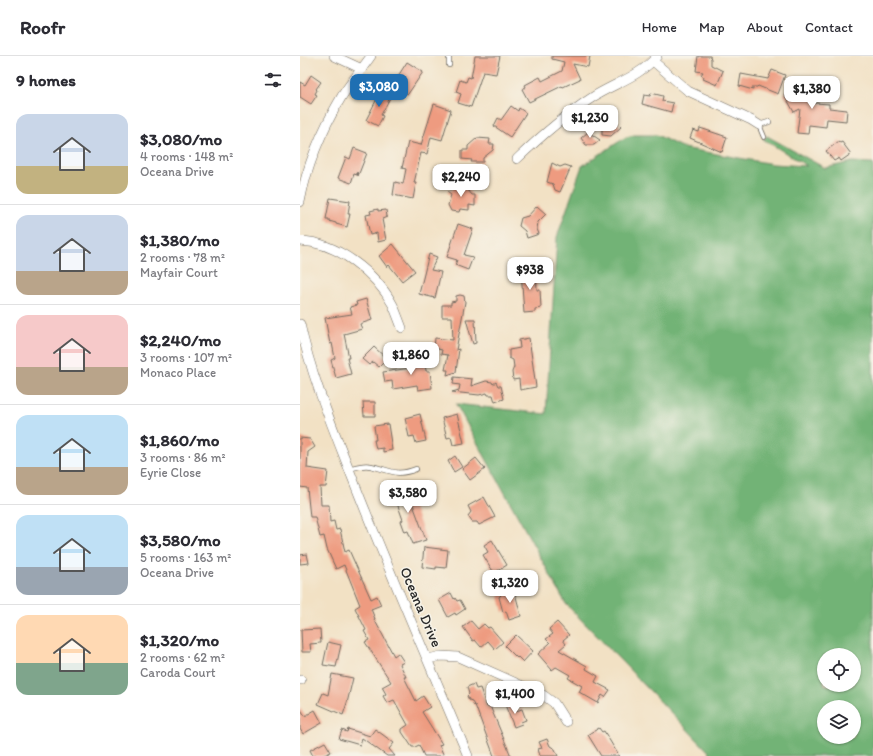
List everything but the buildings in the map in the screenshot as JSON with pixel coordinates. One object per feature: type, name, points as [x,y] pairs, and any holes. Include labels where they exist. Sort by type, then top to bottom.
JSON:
[{"type":"street","points":[[334,56],[362,69]]},
{"type":"street","points":[[300,202],[305,181],[318,144],[342,96],[371,56]]},
{"type":"street","points":[[517,159],[559,120],[570,112],[594,96],[637,72],[655,59],[688,91],[759,125]]},
{"type":"street","points":[[300,241],[311,241],[323,244],[348,257],[359,265],[381,287],[392,304],[402,328]]},
{"type":"street","name":"Oceana Drive","points":[[300,324],[312,372],[349,469],[468,756]]},
{"type":"street","points":[[428,659],[441,656],[458,657],[529,688],[554,703],[566,722]]},
{"type":"lane","points":[[449,56],[449,65]]},
{"type":"lane","points":[[764,138],[759,125],[768,122]]},
{"type":"lane","points":[[349,469],[360,466],[370,466],[381,470],[401,473],[416,469]]},
{"type":"green space","points":[[634,135],[657,135],[683,148],[773,164],[807,166],[763,139],[767,136],[825,168],[852,162],[873,163],[873,756],[713,756],[566,604],[456,404],[546,414],[557,237],[582,166],[626,137]]}]
